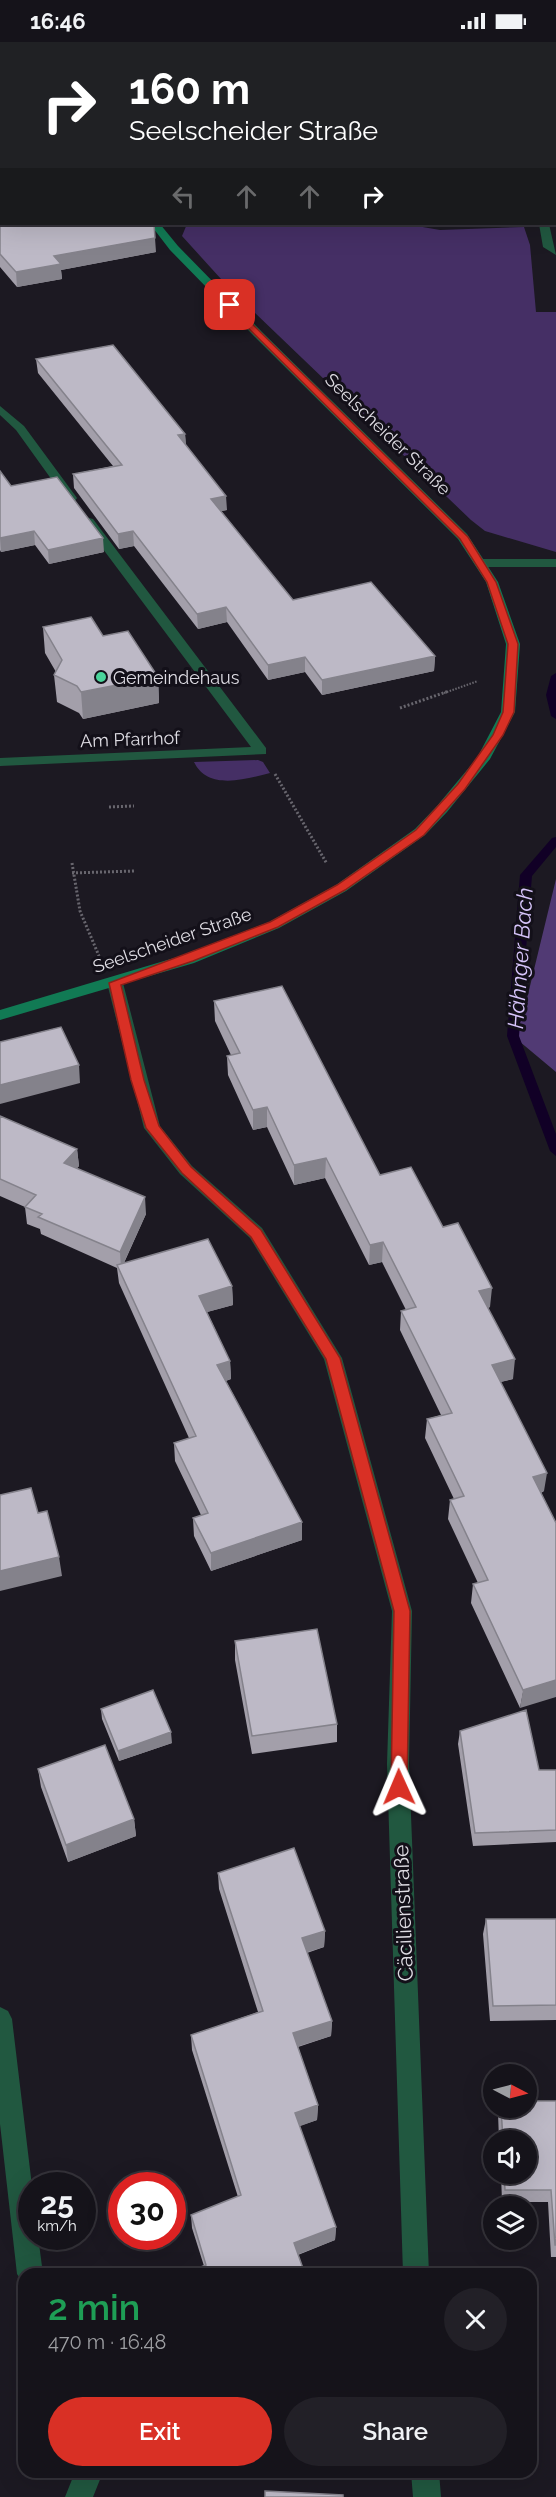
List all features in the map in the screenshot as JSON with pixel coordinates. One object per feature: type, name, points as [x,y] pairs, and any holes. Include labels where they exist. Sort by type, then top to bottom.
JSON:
[{"type":"street","name":"Seelscheider Straße","points":[[0,1015],[115,983],[189,959],[274,925],[341,888],[420,832],[461,786],[498,735],[508,712],[513,644],[500,600],[481,563],[463,537],[441,512],[258,334],[174,248],[156,225]]},
{"type":"street","points":[[544,225],[553,249]]},
{"type":"street","points":[[0,409],[20,428],[261,752]]},
{"type":"street","points":[[481,563],[556,563]]},
{"type":"street","name":"Am Pfarrhof","points":[[0,762],[261,752]]},
{"type":"street","name":"Cäcilienstraße","points":[[115,983],[138,1080],[153,1128],[186,1170],[256,1233],[333,1358],[402,1611],[398,1764],[416,2268]]},
{"type":"street","points":[[0,2019],[29,2268]]},
{"type":"street","points":[[79,2497],[87,2478]]},
{"type":"street","points":[[425,2478],[427,2497]]},
{"type":"path","points":[[400,708],[513,668]]},
{"type":"path","points":[[261,752],[298,810],[341,888]]},
{"type":"path","points":[[109,807],[135,806]]},
{"type":"path","points":[[72,863],[72,873],[92,945],[115,983]]},
{"type":"path","points":[[72,873],[134,871]]},
{"type":"shaded area","points":[[187,225],[411,225],[440,230],[524,227],[530,245],[536,312],[556,312],[556,552],[485,531],[471,520],[231,290],[182,236]]},
{"type":"shaded area","points":[[258,760],[263,762],[270,773],[228,781],[208,777],[194,762]]},
{"type":"shaded area","points":[[556,879],[556,1072],[513,1036],[522,1019]]},
{"type":"building","points":[[0,225],[154,225],[155,238],[54,256],[61,264],[16,272],[0,254]]},
{"type":"building","points":[[113,345],[185,434],[178,435],[226,496],[211,499],[293,600],[371,582],[435,656],[322,680],[305,657],[268,665],[226,607],[197,614],[133,531],[118,534],[73,474],[122,465],[36,359]]},
{"type":"building","points":[[0,471],[11,486],[57,477],[103,538],[48,550],[34,531],[0,538]]},
{"type":"building","points":[[91,617],[103,636],[128,631],[158,677],[81,692],[77,686],[54,675],[62,660],[43,627]]},
{"type":"building","points":[[282,986],[380,1175],[411,1167],[443,1227],[458,1223],[492,1288],[479,1291],[515,1359],[492,1365],[547,1473],[533,1477],[556,1523],[556,1680],[523,1690],[473,1584],[488,1580],[450,1500],[464,1496],[427,1419],[452,1413],[401,1311],[416,1307],[383,1242],[370,1245],[326,1158],[294,1165],[267,1107],[253,1110],[227,1056],[240,1053],[214,1001]]},
{"type":"building","points":[[61,1027],[79,1065],[0,1085],[0,1042]]},
{"type":"building","points":[[0,1116],[77,1149],[64,1163],[145,1197],[120,1252],[38,1217],[42,1214],[25,1207],[36,1195],[0,1179]]},
{"type":"building","points":[[208,1239],[232,1286],[199,1296],[230,1361],[217,1365],[302,1522],[211,1553],[193,1518],[208,1513],[174,1443],[196,1436],[117,1265]]},
{"type":"building","points":[[31,1488],[38,1513],[47,1511],[59,1557],[0,1571],[0,1495]]},
{"type":"building","points":[[317,1629],[337,1724],[252,1736],[235,1641]]},
{"type":"building","points":[[153,1690],[171,1732],[118,1751],[101,1709]]},
{"type":"building","points":[[526,1710],[539,1770],[556,1770],[556,1830],[475,1833],[460,1731]]},
{"type":"building","points":[[105,1745],[134,1819],[66,1845],[38,1769]]},
{"type":"building","points":[[294,1848],[325,1931],[302,1938],[332,2021],[293,2033],[318,2105],[295,2113],[336,2227],[294,2243],[303,2268],[198,2268],[206,2265],[191,2215],[241,2195],[191,2035],[263,2011],[218,1873]]},
{"type":"building","points":[[486,1919],[556,1919],[556,2005],[493,2006]]},
{"type":"building","points":[[537,2101],[556,2101],[556,2245],[551,2190],[505,2190],[505,2184],[537,2184],[537,2130],[502,2130],[502,2118],[537,2118]]},
{"type":"building","points":[[265,2491],[343,2495],[343,2497],[265,2497]]},
{"type":"waterway","name":"Hähnger Bach","points":[[556,676],[551,695],[556,716]]},
{"type":"waterway","name":"Hähnger Bach","points":[[556,840],[526,875],[513,1036],[556,1151]]},
{"type":"place","name":"Gemeindehaus","points":[[101,677]]},
{"type":"route","points":[[230,305],[335,411],[441,512],[463,537],[492,582],[500,600],[513,644],[512,691],[508,712],[498,735],[483,759],[420,832],[341,888],[274,925],[189,959],[115,983],[138,1080],[153,1128],[186,1170],[256,1233],[333,1358],[402,1611],[399,1787]]}]
